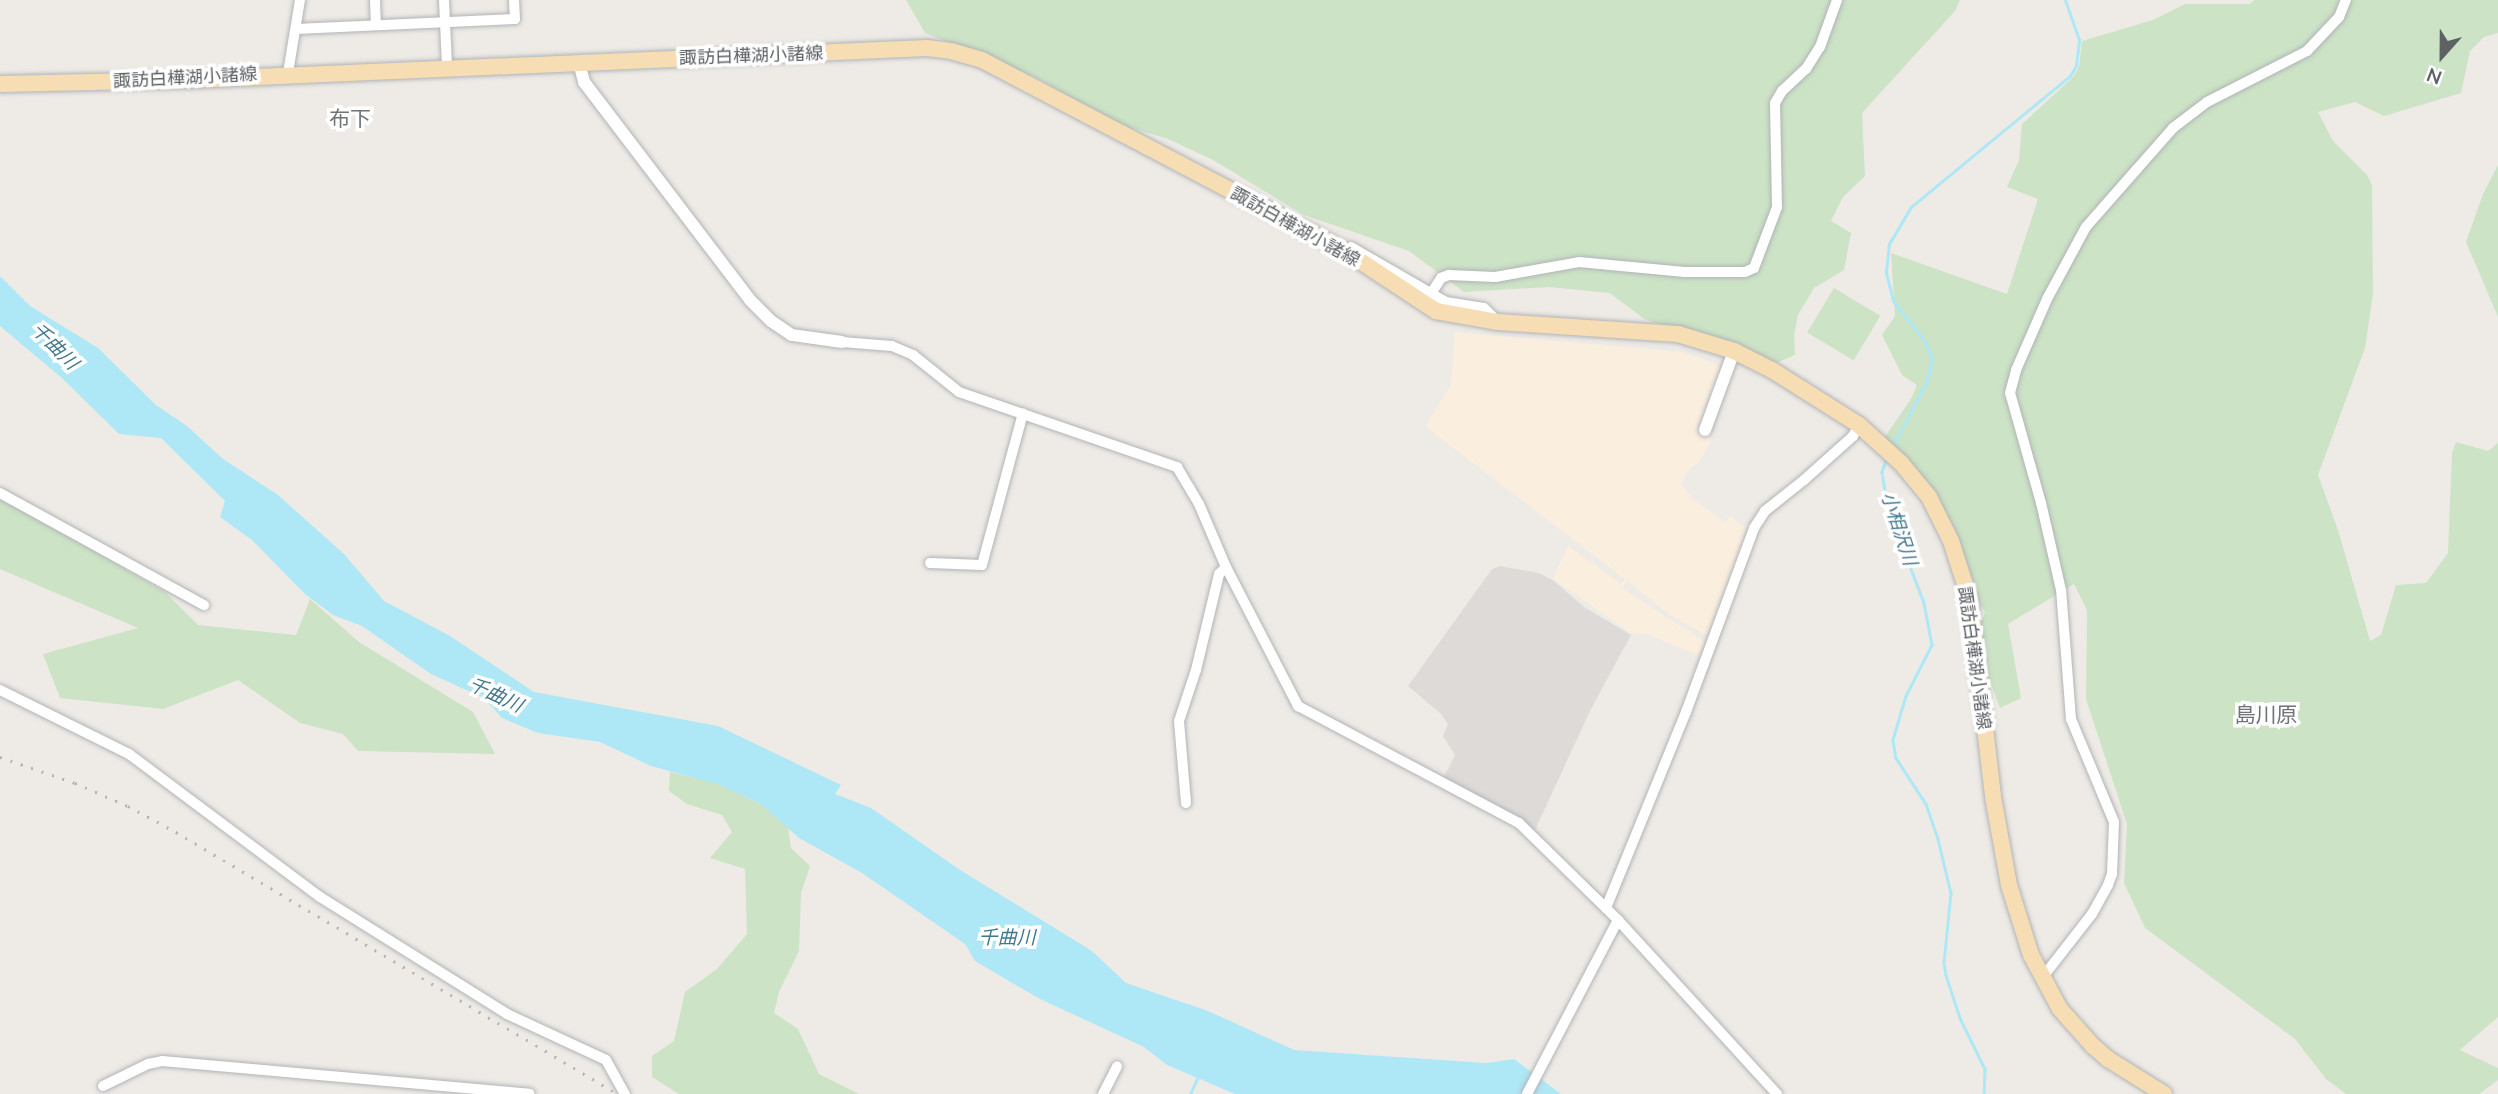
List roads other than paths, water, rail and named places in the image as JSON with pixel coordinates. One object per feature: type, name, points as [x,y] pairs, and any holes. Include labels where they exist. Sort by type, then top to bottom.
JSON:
[{"type":"main road","name":"諏訪白樺湖小諸線","points":[[0,84],[188,80],[288,73],[927,47],[982,60],[1342,249],[1436,311],[1497,322],[1678,334],[1734,351],[1773,370],[1859,425],[1901,463],[1930,497],[1940,516],[1970,600],[1988,764],[2009,885],[2019,922],[2042,978],[2060,1009],[2093,1046],[2115,1064],[2164,1094]]},
{"type":"street","points":[[288,73],[300,0]]},
{"type":"street","points":[[375,0],[376,25]]},
{"type":"street","points":[[444,0],[447,67]]},
{"type":"street","points":[[296,29],[514,19],[514,0]]},
{"type":"street","points":[[1432,292],[1441,278],[1449,275],[1495,277],[1579,262],[1685,272],[1745,272],[1754,268],[1777,207],[1775,103],[1782,91],[1806,69],[1820,47],[1837,0]]},
{"type":"street","points":[[2042,978],[2092,914],[2108,886],[2112,874],[2114,822],[2071,719],[2067,697],[2061,590],[2041,503],[2010,393],[2016,370],[2047,299],[2086,228],[2173,128],[2207,102],[2307,51],[2339,17],[2346,0]]},
{"type":"street","points":[[579,63],[584,82],[750,300],[771,321],[792,335],[892,346],[913,355],[959,392],[1177,467],[1199,504],[1226,567],[1297,706],[1508,815],[1618,920],[1777,1094]]},
{"type":"street","points":[[1342,249],[1352,247],[1446,302],[1484,308],[1497,322]]},
{"type":"street","points":[[1705,430],[1734,351]]},
{"type":"street","points":[[930,563],[982,565],[1023,413]]},
{"type":"street","points":[[1606,908],[1686,712],[1754,528],[1765,511],[1853,436],[1859,425]]},
{"type":"street","points":[[0,493],[204,605]]},
{"type":"street","points":[[1186,803],[1179,721],[1196,670],[1219,574],[1226,567]]},
{"type":"street","points":[[0,690],[129,754],[320,897],[507,1014],[606,1060],[625,1094]]},
{"type":"street","points":[[1527,1094],[1618,920]]},
{"type":"street","points":[[103,1086],[148,1064],[162,1061],[530,1094]]},
{"type":"street","points":[[1103,1094],[1117,1066]]},
{"type":"water","name":"千曲川","points":[[0,276],[30,306],[98,348],[156,405],[187,426],[223,459],[278,495],[344,554],[384,601],[450,636],[534,692],[718,726],[841,785],[835,794],[871,808],[960,870],[1092,951],[1126,983],[1208,1011],[1294,1050],[1486,1063],[1514,1059],[1561,1094],[1235,1094],[1167,1065],[1144,1047],[1040,999],[975,961],[965,944],[862,873],[799,838],[761,804],[720,785],[651,766],[600,742],[538,733],[502,718],[484,698],[431,674],[362,626],[333,615],[305,594],[252,540],[220,517],[225,501],[161,438],[119,434],[63,379],[0,326]]},
{"type":"waterway","name":"小相沢川","points":[[1892,448],[1927,381],[1932,360],[1925,342],[1893,301],[1886,272],[1889,244],[1911,207],[2070,76],[2076,66],[2079,40],[2065,0]]},
{"type":"waterway","name":"小相沢川","points":[[1887,458],[1882,472],[1888,509],[1924,603],[1932,645],[1906,696],[1893,740],[1896,758],[1926,804],[1938,839],[1951,893],[1944,963],[1946,975],[1960,1018],[1985,1069],[1984,1094]]},
{"type":"waterway","points":[[1190,1094],[1199,1075]]},
{"type":"railway","points":[[0,757],[75,783],[128,806],[176,832],[618,1094]]},
{"type":"district","name":"布下","points":[[350,119]]},
{"type":"district","name":"島川原","points":[[2266,715]]}]
